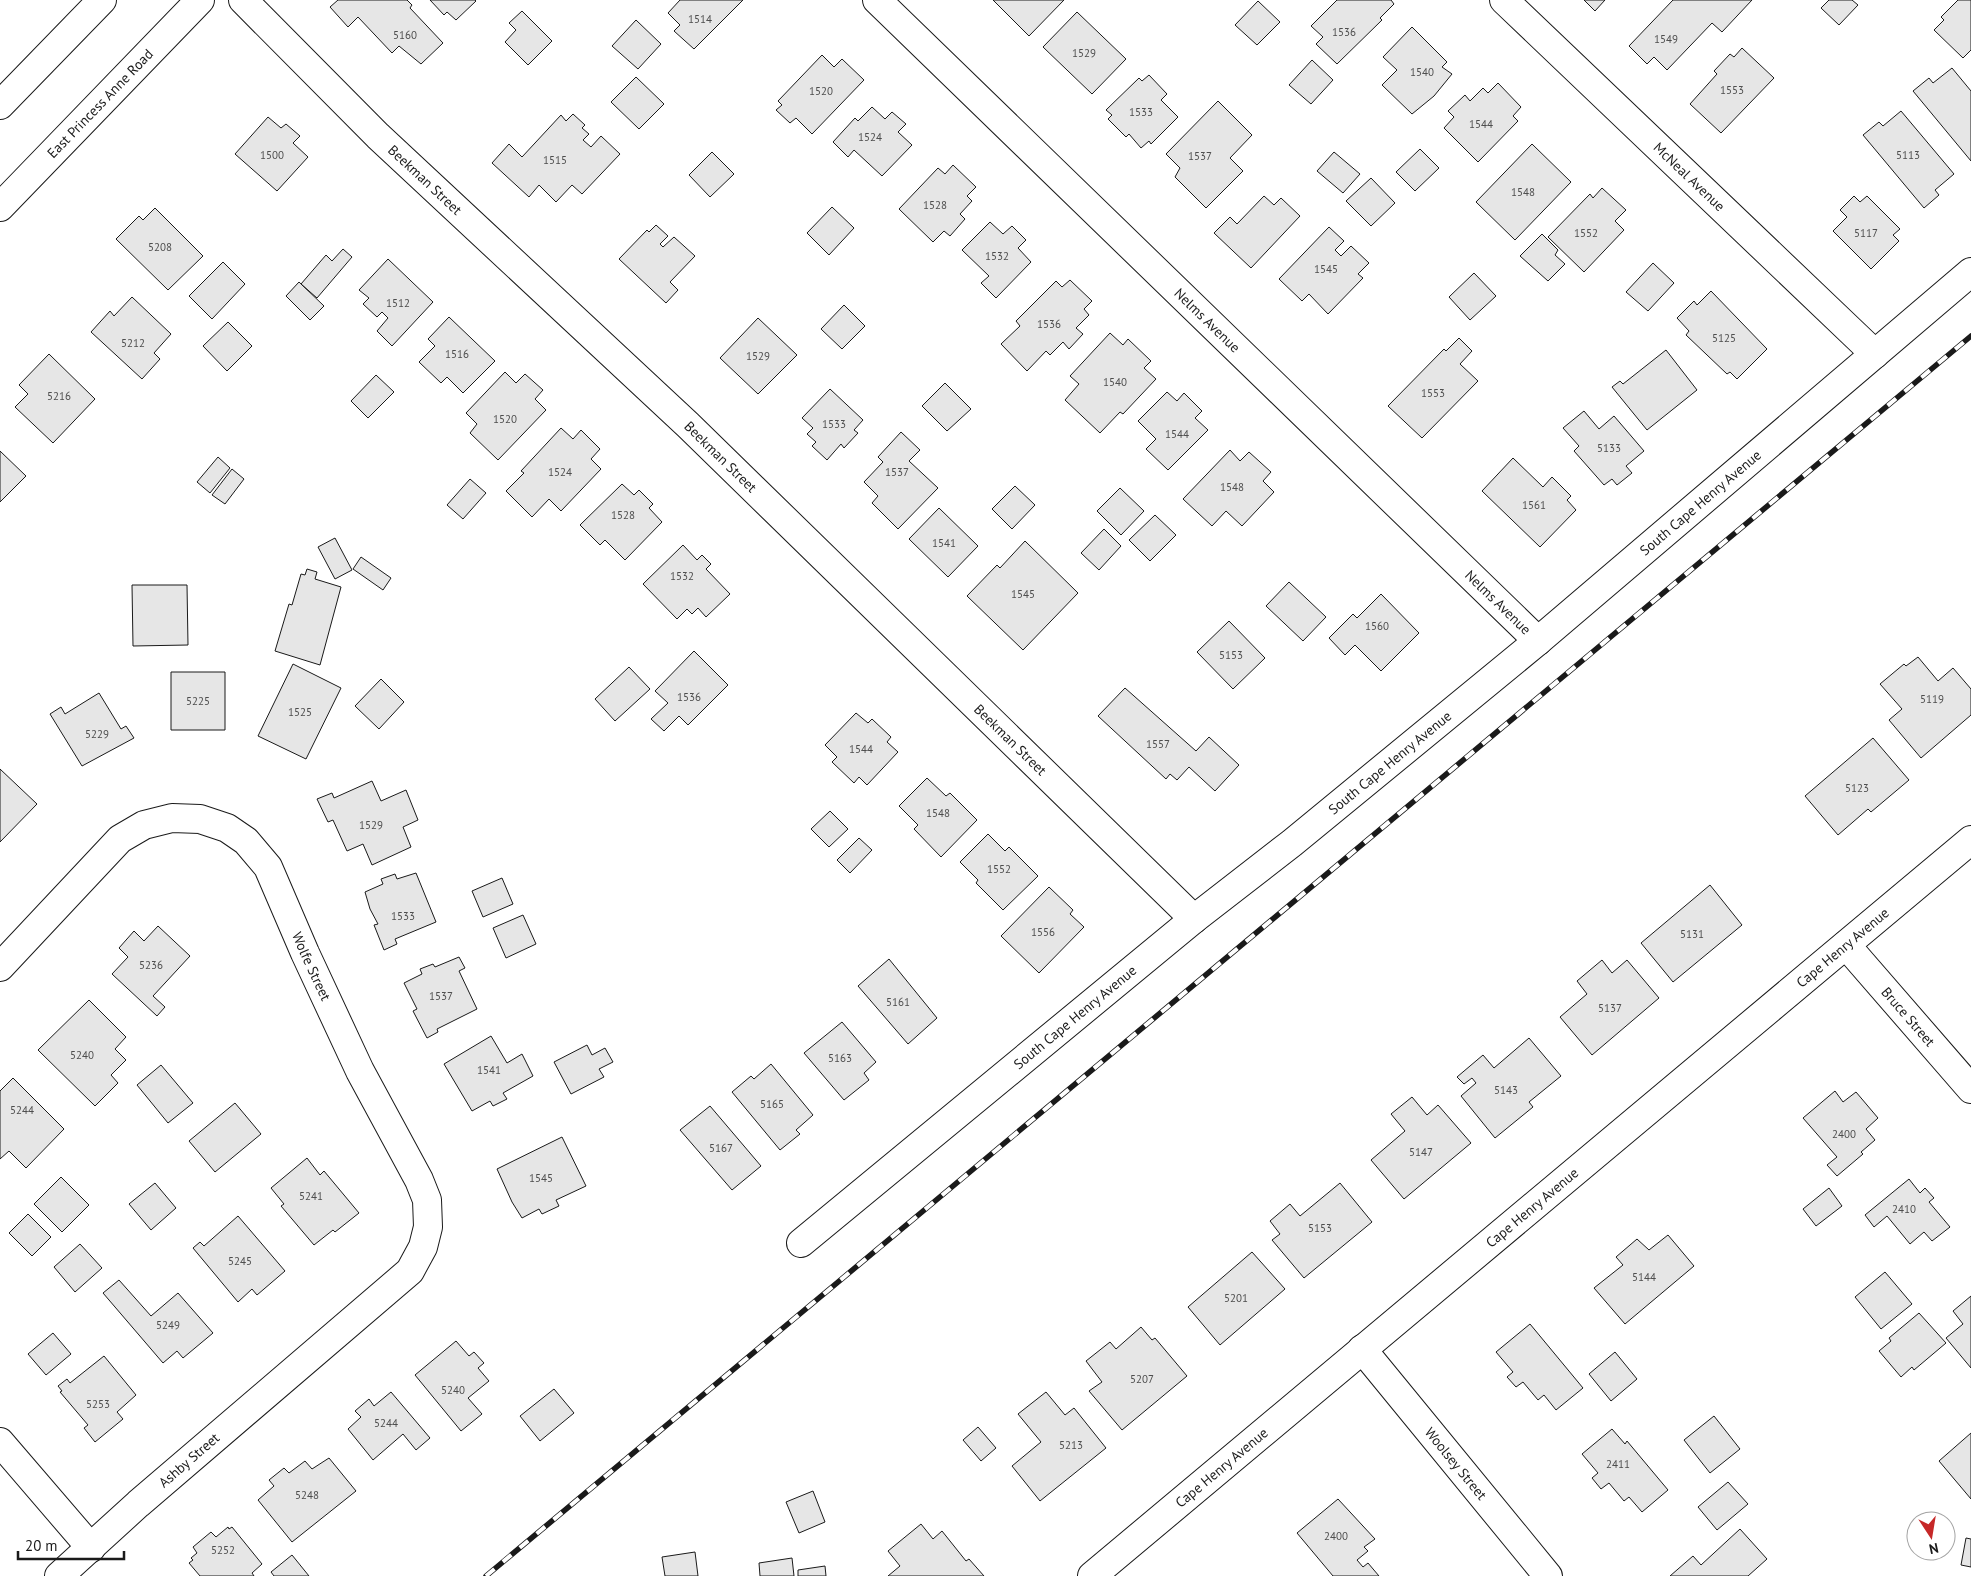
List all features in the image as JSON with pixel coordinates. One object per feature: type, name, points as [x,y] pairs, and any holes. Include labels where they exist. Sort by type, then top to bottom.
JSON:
[{"type":"street","points":[[0,105],[102,0]]},
{"type":"street","name":"East Princess Anne Road","points":[[0,207],[200,0]]},
{"type":"street","name":"Beekman Street","points":[[243,0],[378,136],[688,425],[1194,919]]},
{"type":"street","name":"Nelms Avenue","points":[[877,0],[1538,641]]},
{"type":"street","name":"McNeal Avenue","points":[[1504,0],[1874,354]]},
{"type":"street","name":"South Cape Henry Avenue","points":[[801,1243],[1194,919],[1292,843],[1538,641],[1971,272]]},
{"type":"street","name":"Wolfe Street","points":[[0,968],[120,840],[144,825],[172,818],[200,819],[227,828],[246,841],[268,867],[305,953],[360,1071],[419,1180],[426,1200],[428,1227],[423,1247],[410,1271],[321,1347]]},
{"type":"street","name":"Cape Henry Avenue","points":[[1092,1576],[1971,840]]},
{"type":"street","name":"Bruce Street","points":[[1846,945],[1971,1089]]},
{"type":"street","name":"Ashby Street","points":[[59,1576],[138,1504],[321,1347]]},
{"type":"street","name":"Woolsey Street","points":[[1362,1349],[1548,1576]]},
{"type":"street","points":[[0,1442],[91,1548]]},
{"type":"building","points":[[338,0],[407,0],[412,5],[410,8],[443,43],[421,64],[399,46],[392,53],[358,17],[348,27],[330,7]]},
{"type":"building","points":[[430,0],[476,1],[456,20],[447,12],[444,15]]},
{"type":"building","points":[[680,0],[743,0],[694,49],[674,31],[680,25],[668,13]]},
{"type":"building","points":[[993,0],[1064,0],[1029,36]]},
{"type":"building","points":[[1337,0],[1391,0],[1394,4],[1380,18],[1382,20],[1337,64],[1316,44],[1323,37],[1311,26]]},
{"type":"building","points":[[1584,0],[1605,0],[1595,11]]},
{"type":"building","points":[[1673,0],[1752,0],[1722,32],[1712,23],[1667,70],[1654,57],[1647,64],[1629,46]]},
{"type":"building","points":[[1829,0],[1852,0],[1858,5],[1839,25],[1821,8]]},
{"type":"building","points":[[1958,0],[1971,0],[1971,50],[1963,58],[1934,30],[1944,20],[1941,17]]},
{"type":"building","points":[[1258,1],[1280,22],[1257,45],[1235,25]]},
{"type":"building","points":[[522,11],[552,41],[528,65],[505,42],[516,30],[509,23]]},
{"type":"building","points":[[1077,12],[1126,59],[1092,94],[1043,47]]},
{"type":"building","points":[[636,20],[661,44],[638,69],[612,46]]},
{"type":"building","points":[[1412,27],[1447,62],[1442,67],[1452,74],[1434,96],[1412,114],[1382,85],[1397,70],[1383,57]]},
{"type":"building","points":[[1742,48],[1774,78],[1721,133],[1690,104],[1717,74],[1714,71],[1730,54],[1734,57]]},
{"type":"building","points":[[822,55],[834,67],[842,59],[864,80],[812,134],[796,118],[790,123],[776,110],[782,105],[778,101]]},
{"type":"building","points":[[1312,60],[1333,80],[1311,104],[1289,85]]},
{"type":"building","points":[[1952,68],[1971,91],[1971,161],[1913,91],[1929,78],[1933,83]]},
{"type":"building","points":[[1149,75],[1167,94],[1161,100],[1178,117],[1151,144],[1149,141],[1141,148],[1129,134],[1126,137],[1108,119],[1112,115],[1106,110],[1139,78],[1142,81]]},
{"type":"building","points":[[636,77],[664,104],[639,129],[611,102]]},
{"type":"building","points":[[1498,83],[1521,107],[1513,116],[1518,121],[1478,162],[1444,128],[1454,117],[1448,111],[1465,95],[1470,101],[1483,88],[1488,93]]},
{"type":"building","points":[[1218,101],[1252,135],[1230,158],[1243,171],[1206,208],[1175,177],[1180,168],[1166,154]]},
{"type":"building","points":[[872,107],[885,119],[892,112],[906,124],[898,132],[912,145],[882,176],[854,150],[848,157],[833,142],[855,118],[858,121]]},
{"type":"building","points":[[1901,111],[1954,174],[1935,190],[1939,195],[1924,208],[1863,135],[1879,122],[1883,126]]},
{"type":"building","points":[[573,114],[585,125],[582,128],[589,134],[583,140],[591,147],[601,136],[620,154],[582,194],[572,185],[556,202],[539,185],[529,197],[492,163],[509,144],[522,157],[561,115],[566,121]]},
{"type":"building","points":[[268,117],[281,128],[286,124],[300,136],[293,143],[308,157],[277,191],[235,154]]},
{"type":"building","points":[[1532,144],[1571,182],[1515,240],[1476,202]]},
{"type":"building","points":[[1420,149],[1439,168],[1415,191],[1396,172]]},
{"type":"building","points":[[712,152],[734,174],[710,197],[689,175]]},
{"type":"building","points":[[1334,152],[1360,174],[1343,193],[1317,171]]},
{"type":"building","points":[[953,165],[976,187],[967,196],[972,201],[960,214],[965,219],[950,236],[944,231],[933,242],[899,209],[938,168],[945,174]]},
{"type":"building","points":[[1371,178],[1395,203],[1371,226],[1346,201]]},
{"type":"building","points":[[1602,188],[1626,210],[1615,221],[1624,230],[1584,272],[1548,237],[1590,194],[1593,198]]},
{"type":"building","points":[[1264,196],[1274,205],[1281,198],[1300,216],[1251,268],[1214,233],[1230,217],[1237,224]]},
{"type":"building","points":[[1854,196],[1860,202],[1867,196],[1900,229],[1893,235],[1899,241],[1871,269],[1833,231],[1847,217],[1840,210]]},
{"type":"building","points":[[832,207],[854,228],[829,255],[807,233]]},
{"type":"building","points":[[155,208],[203,256],[168,290],[116,239],[139,216],[143,220]]},
{"type":"building","points":[[990,222],[1003,234],[1012,226],[1026,240],[1018,248],[1031,262],[996,298],[981,283],[989,276],[962,250]]},
{"type":"building","points":[[656,225],[668,236],[660,244],[663,247],[674,237],[695,256],[670,282],[678,290],[666,303],[619,259],[647,230],[649,232]]},
{"type":"building","points":[[1329,227],[1344,241],[1335,250],[1341,256],[1351,246],[1369,263],[1358,274],[1363,278],[1328,314],[1309,294],[1302,301],[1279,279]]},
{"type":"building","points":[[1542,234],[1558,250],[1555,255],[1565,264],[1548,281],[1520,256]]},
{"type":"building","points":[[343,249],[352,257],[317,298],[301,284],[326,255],[332,261]]},
{"type":"building","points":[[388,259],[433,302],[392,346],[377,331],[388,318],[382,312],[377,317],[363,304],[369,298],[359,290]]},
{"type":"building","points":[[223,262],[245,284],[212,319],[189,296]]},
{"type":"building","points":[[1653,263],[1674,283],[1648,311],[1626,292]]},
{"type":"building","points":[[1474,273],[1496,296],[1470,320],[1449,297]]},
{"type":"building","points":[[1070,280],[1092,301],[1084,309],[1089,315],[1076,328],[1083,334],[1069,349],[1063,342],[1050,355],[1046,351],[1027,371],[1001,344],[1020,326],[1016,321],[1056,281],[1062,287]]},
{"type":"building","points":[[299,282],[324,306],[310,320],[286,296]]},
{"type":"building","points":[[1711,291],[1767,349],[1737,379],[1730,372],[1727,374],[1686,335],[1689,331],[1677,318],[1694,301],[1697,305]]},
{"type":"building","points":[[132,297],[171,334],[154,353],[160,359],[142,379],[91,332],[110,311],[114,316]]},
{"type":"building","points":[[844,305],[865,326],[842,349],[821,329]]},
{"type":"building","points":[[449,317],[495,361],[463,393],[447,377],[441,383],[419,362],[435,346],[428,339]]},
{"type":"building","points":[[758,318],[797,355],[758,394],[720,358]]},
{"type":"building","points":[[228,322],[252,346],[227,371],[203,346]]},
{"type":"building","points":[[1110,333],[1123,345],[1128,339],[1151,361],[1144,368],[1156,379],[1123,414],[1120,412],[1100,433],[1065,400],[1079,384],[1070,376]]},
{"type":"building","points":[[1459,338],[1472,351],[1460,364],[1478,381],[1422,438],[1388,406],[1444,349],[1446,351]]},
{"type":"building","points":[[1666,350],[1697,390],[1647,430],[1612,387],[1620,381],[1623,384]]},
{"type":"building","points":[[49,354],[95,399],[53,443],[15,407],[28,394],[19,385]]},
{"type":"building","points":[[505,372],[516,383],[525,374],[543,390],[535,399],[546,410],[498,460],[470,433],[477,424],[466,413]]},
{"type":"building","points":[[376,375],[394,392],[368,418],[351,401]]},
{"type":"building","points":[[945,383],[971,409],[947,431],[922,406]]},
{"type":"building","points":[[830,389],[863,420],[854,430],[858,433],[844,448],[841,444],[827,460],[812,446],[816,442],[807,434],[813,428],[802,418]]},
{"type":"building","points":[[1167,392],[1177,401],[1184,393],[1202,411],[1195,418],[1208,430],[1168,470],[1146,449],[1156,439],[1138,421]]},
{"type":"building","points":[[1584,411],[1599,429],[1614,416],[1644,451],[1626,466],[1632,473],[1617,485],[1612,479],[1604,485],[1574,451],[1579,446],[1563,428]]},
{"type":"building","points":[[561,428],[573,439],[581,430],[600,449],[591,459],[601,469],[561,511],[549,499],[532,517],[506,491],[524,473],[521,471]]},
{"type":"building","points":[[901,432],[920,450],[909,461],[938,488],[898,529],[872,503],[878,496],[864,482],[883,462],[878,457]]},
{"type":"building","points":[[1230,450],[1240,461],[1249,452],[1271,472],[1263,481],[1274,492],[1242,526],[1226,511],[1212,526],[1183,499]]},
{"type":"building","points":[[0,451],[26,476],[0,502]]},
{"type":"building","points":[[218,457],[230,468],[210,493],[197,482]]},
{"type":"building","points":[[1513,458],[1543,487],[1552,477],[1571,496],[1567,500],[1576,510],[1540,547],[1482,491]]},
{"type":"building","points":[[232,469],[244,479],[225,504],[212,495]]},
{"type":"building","points":[[470,479],[486,493],[463,519],[447,505]]},
{"type":"building","points":[[622,484],[634,495],[639,490],[653,504],[649,508],[662,522],[625,560],[605,540],[600,545],[580,525]]},
{"type":"building","points":[[1015,486],[1035,505],[1012,529],[992,509]]},
{"type":"building","points":[[1120,488],[1144,511],[1121,535],[1097,511]]},
{"type":"building","points":[[939,508],[978,546],[948,577],[909,539]]},
{"type":"building","points":[[1155,515],[1176,535],[1150,561],[1129,540]]},
{"type":"building","points":[[1104,529],[1121,546],[1099,570],[1081,553]]},
{"type":"building","points":[[335,538],[352,570],[335,579],[318,547]]},
{"type":"building","points":[[1025,541],[1078,593],[1023,650],[967,596],[997,565],[1000,568]]},
{"type":"building","points":[[683,545],[697,560],[702,555],[711,564],[706,569],[730,594],[706,617],[698,608],[692,614],[687,609],[677,619],[643,584]]},
{"type":"building","points":[[361,557],[391,578],[383,590],[353,569]]},
{"type":"building","points":[[307,569],[317,572],[315,579],[341,587],[320,665],[275,651],[289,604],[292,605],[301,574],[305,575]]},
{"type":"building","points":[[1289,582],[1326,617],[1303,641],[1266,606]]},
{"type":"building","points":[[132,585],[187,585],[188,645],[133,646]]},
{"type":"building","points":[[1381,594],[1419,633],[1381,671],[1355,645],[1345,655],[1329,638],[1353,614],[1357,618]]},
{"type":"building","points":[[1229,621],[1265,658],[1233,689],[1197,652]]},
{"type":"building","points":[[694,651],[728,685],[688,725],[679,716],[664,731],[651,719],[668,703],[655,691]]},
{"type":"building","points":[[1918,657],[1938,681],[1953,668],[1971,689],[1971,715],[1921,758],[1889,720],[1902,709],[1880,684],[1904,664],[1906,666]]},
{"type":"building","points":[[293,664],[341,688],[306,759],[258,736]]},
{"type":"building","points":[[629,667],[650,689],[615,721],[595,699]]},
{"type":"building","points":[[171,672],[225,672],[225,730],[171,730]]},
{"type":"building","points":[[381,679],[404,702],[379,729],[355,706]]},
{"type":"building","points":[[1125,688],[1196,751],[1209,737],[1239,765],[1215,791],[1189,767],[1177,780],[1170,774],[1166,779],[1098,716]]},
{"type":"building","points":[[99,693],[121,729],[126,726],[134,738],[82,766],[50,714],[61,707],[65,714]]},
{"type":"building","points":[[856,713],[868,723],[872,719],[891,737],[887,742],[898,752],[867,785],[859,777],[854,783],[832,762],[837,757],[825,745]]},
{"type":"building","points":[[1873,738],[1909,780],[1871,812],[1868,809],[1838,835],[1805,796]]},
{"type":"building","points":[[0,769],[37,804],[0,842]]},
{"type":"building","points":[[927,778],[946,796],[950,793],[977,820],[941,857],[914,829],[918,825],[899,806]]},
{"type":"building","points":[[372,781],[381,801],[406,790],[418,820],[403,827],[411,847],[372,865],[363,844],[347,851],[333,820],[328,822],[317,799],[332,793],[334,798]]},
{"type":"building","points":[[830,811],[848,829],[829,847],[811,829]]},
{"type":"building","points":[[988,834],[1005,851],[1009,847],[1038,876],[1003,910],[976,883],[978,880],[960,862]]},
{"type":"building","points":[[859,838],[872,850],[850,873],[837,860]]},
{"type":"building","points":[[416,873],[436,922],[395,939],[397,944],[384,950],[374,925],[378,924],[370,909],[365,892],[383,884],[381,879],[395,874],[397,879]]},
{"type":"building","points":[[502,878],[513,904],[483,917],[472,891]]},
{"type":"building","points":[[1710,885],[1742,925],[1673,982],[1641,943]]},
{"type":"building","points":[[1049,887],[1073,910],[1070,914],[1084,927],[1039,973],[1001,936]]},
{"type":"building","points":[[523,915],[536,944],[506,958],[493,928]]},
{"type":"building","points":[[158,926],[190,956],[153,996],[165,1007],[157,1016],[112,974],[128,957],[119,948],[134,931],[144,941]]},
{"type":"building","points":[[459,957],[465,968],[459,971],[477,1009],[437,1029],[438,1032],[427,1038],[413,1011],[417,1009],[404,983],[422,974],[420,969],[433,964],[435,967]]},
{"type":"building","points":[[889,959],[937,1018],[908,1044],[858,986]]},
{"type":"building","points":[[1602,960],[1612,973],[1627,960],[1659,998],[1592,1055],[1560,1017],[1587,994],[1577,981]]},
{"type":"building","points":[[89,1000],[126,1037],[115,1049],[126,1060],[111,1075],[118,1083],[95,1106],[38,1050]]},
{"type":"building","points":[[842,1022],[876,1062],[864,1073],[869,1080],[844,1100],[804,1053]]},
{"type":"building","points":[[491,1036],[507,1063],[522,1054],[533,1076],[503,1093],[507,1099],[493,1106],[490,1101],[472,1111],[444,1064]]},
{"type":"building","points":[[1529,1038],[1561,1076],[1529,1102],[1533,1107],[1495,1138],[1461,1096],[1476,1083],[1472,1078],[1464,1084],[1457,1077],[1483,1055],[1494,1068]]},
{"type":"building","points":[[587,1045],[592,1055],[605,1048],[613,1062],[599,1069],[604,1077],[571,1094],[554,1062]]},
{"type":"building","points":[[771,1064],[813,1115],[796,1130],[800,1134],[780,1150],[732,1092],[751,1076],[754,1079]]},
{"type":"building","points":[[161,1065],[193,1103],[168,1123],[137,1085]]},
{"type":"building","points":[[13,1078],[64,1129],[26,1168],[9,1151],[0,1159],[0,1091]]},
{"type":"building","points":[[1835,1091],[1843,1102],[1856,1092],[1878,1118],[1866,1129],[1875,1140],[1861,1152],[1863,1154],[1837,1176],[1827,1165],[1837,1157],[1803,1118]]},
{"type":"building","points":[[1412,1097],[1427,1115],[1438,1105],[1471,1143],[1404,1199],[1371,1160],[1405,1131],[1391,1114]]},
{"type":"building","points":[[235,1103],[261,1134],[215,1172],[189,1141]]},
{"type":"building","points":[[710,1106],[761,1166],[732,1190],[680,1130]]},
{"type":"building","points":[[562,1137],[586,1186],[556,1200],[559,1206],[542,1214],[539,1209],[522,1218],[512,1202],[497,1169]]},
{"type":"building","points":[[307,1158],[320,1175],[324,1171],[359,1213],[335,1232],[333,1230],[314,1245],[281,1206],[284,1204],[271,1188]]},
{"type":"building","points":[[61,1177],[89,1205],[62,1232],[34,1204]]},
{"type":"building","points":[[1909,1179],[1920,1193],[1925,1188],[1934,1198],[1929,1202],[1950,1227],[1932,1241],[1924,1232],[1910,1244],[1887,1216],[1874,1227],[1865,1215]]},
{"type":"building","points":[[155,1183],[176,1208],[151,1230],[129,1204]]},
{"type":"building","points":[[1340,1183],[1372,1222],[1304,1278],[1272,1240],[1280,1234],[1270,1221],[1290,1204],[1300,1216]]},
{"type":"building","points":[[1829,1188],[1842,1206],[1816,1226],[1803,1209]]},
{"type":"building","points":[[28,1214],[51,1237],[32,1256],[9,1233]]},
{"type":"building","points":[[238,1216],[285,1271],[257,1295],[252,1289],[238,1302],[193,1248],[200,1242],[204,1246]]},
{"type":"building","points":[[1668,1235],[1694,1266],[1625,1324],[1594,1288],[1623,1265],[1616,1257],[1637,1239],[1649,1250]]},
{"type":"building","points":[[80,1244],[102,1268],[75,1292],[54,1267]]},
{"type":"building","points":[[1252,1252],[1285,1289],[1220,1345],[1188,1307]]},
{"type":"building","points":[[1885,1272],[1912,1304],[1881,1329],[1855,1297]]},
{"type":"building","points":[[119,1280],[151,1316],[178,1293],[213,1333],[183,1358],[177,1351],[163,1363],[103,1293]]},
{"type":"building","points":[[1971,1296],[1971,1368],[1946,1338],[1963,1324],[1953,1311]]},
{"type":"building","points":[[1919,1313],[1946,1343],[1914,1370],[1912,1367],[1901,1377],[1879,1351],[1891,1341],[1889,1338]]},
{"type":"building","points":[[1530,1324],[1583,1388],[1556,1410],[1544,1395],[1538,1400],[1523,1382],[1516,1387],[1507,1377],[1513,1372],[1496,1352]]},
{"type":"building","points":[[1141,1327],[1152,1340],[1155,1338],[1187,1376],[1122,1430],[1089,1391],[1102,1382],[1086,1361],[1110,1342],[1116,1349]]},
{"type":"building","points":[[53,1333],[71,1354],[46,1375],[28,1354]]},
{"type":"building","points":[[456,1341],[469,1356],[474,1352],[484,1363],[478,1368],[489,1381],[468,1398],[482,1414],[461,1431],[415,1375]]},
{"type":"building","points":[[1615,1352],[1637,1379],[1611,1401],[1589,1374]]},
{"type":"building","points":[[104,1356],[136,1395],[117,1412],[123,1419],[95,1442],[84,1428],[88,1425],[60,1392],[62,1391],[58,1386],[67,1379],[70,1383]]},
{"type":"building","points":[[554,1389],[574,1413],[540,1441],[520,1416]]},
{"type":"building","points":[[391,1392],[430,1438],[416,1450],[403,1434],[373,1460],[348,1429],[361,1417],[355,1411],[369,1399],[374,1406]]},
{"type":"building","points":[[1046,1392],[1065,1415],[1074,1408],[1106,1448],[1040,1501],[1012,1466],[1041,1442],[1018,1414]]},
{"type":"building","points":[[1714,1416],[1740,1449],[1710,1473],[1684,1440]]},
{"type":"building","points":[[978,1427],[996,1448],[981,1461],[963,1440]]},
{"type":"building","points":[[1612,1429],[1625,1444],[1627,1441],[1668,1490],[1642,1512],[1629,1497],[1624,1501],[1609,1483],[1601,1489],[1592,1478],[1598,1473],[1582,1454]]},
{"type":"building","points":[[1971,1433],[1971,1499],[1939,1461]]},
{"type":"building","points":[[329,1458],[356,1491],[292,1542],[258,1500],[274,1486],[269,1480],[284,1468],[289,1473],[305,1461],[312,1469]]},
{"type":"building","points":[[1728,1482],[1748,1504],[1717,1530],[1698,1507]]},
{"type":"building","points":[[813,1491],[825,1522],[799,1533],[786,1502]]},
{"type":"building","points":[[1338,1499],[1375,1539],[1364,1547],[1368,1551],[1357,1560],[1363,1567],[1368,1563],[1379,1576],[1333,1576],[1297,1533]]},
{"type":"building","points":[[921,1524],[933,1539],[942,1531],[966,1561],[969,1559],[984,1576],[888,1576],[900,1566],[888,1551]]},
{"type":"building","points":[[228,1527],[229,1529],[232,1527],[262,1564],[252,1573],[254,1576],[200,1576],[189,1563],[193,1560],[191,1558],[197,1553],[193,1547],[211,1532],[216,1537]]},
{"type":"building","points":[[1740,1529],[1767,1559],[1748,1576],[1670,1576],[1693,1556],[1701,1565]]},
{"type":"building","points":[[1966,1538],[1971,1539],[1971,1567],[1961,1565]]},
{"type":"building","points":[[695,1552],[698,1576],[665,1576],[662,1557]]},
{"type":"building","points":[[292,1555],[309,1576],[274,1576],[271,1572]]},
{"type":"building","points":[[792,1558],[794,1576],[760,1576],[759,1563]]},
{"type":"building","points":[[825,1566],[826,1576],[798,1576],[798,1570]]},
{"type":"railway","points":[[486,1576],[1971,336]]}]
